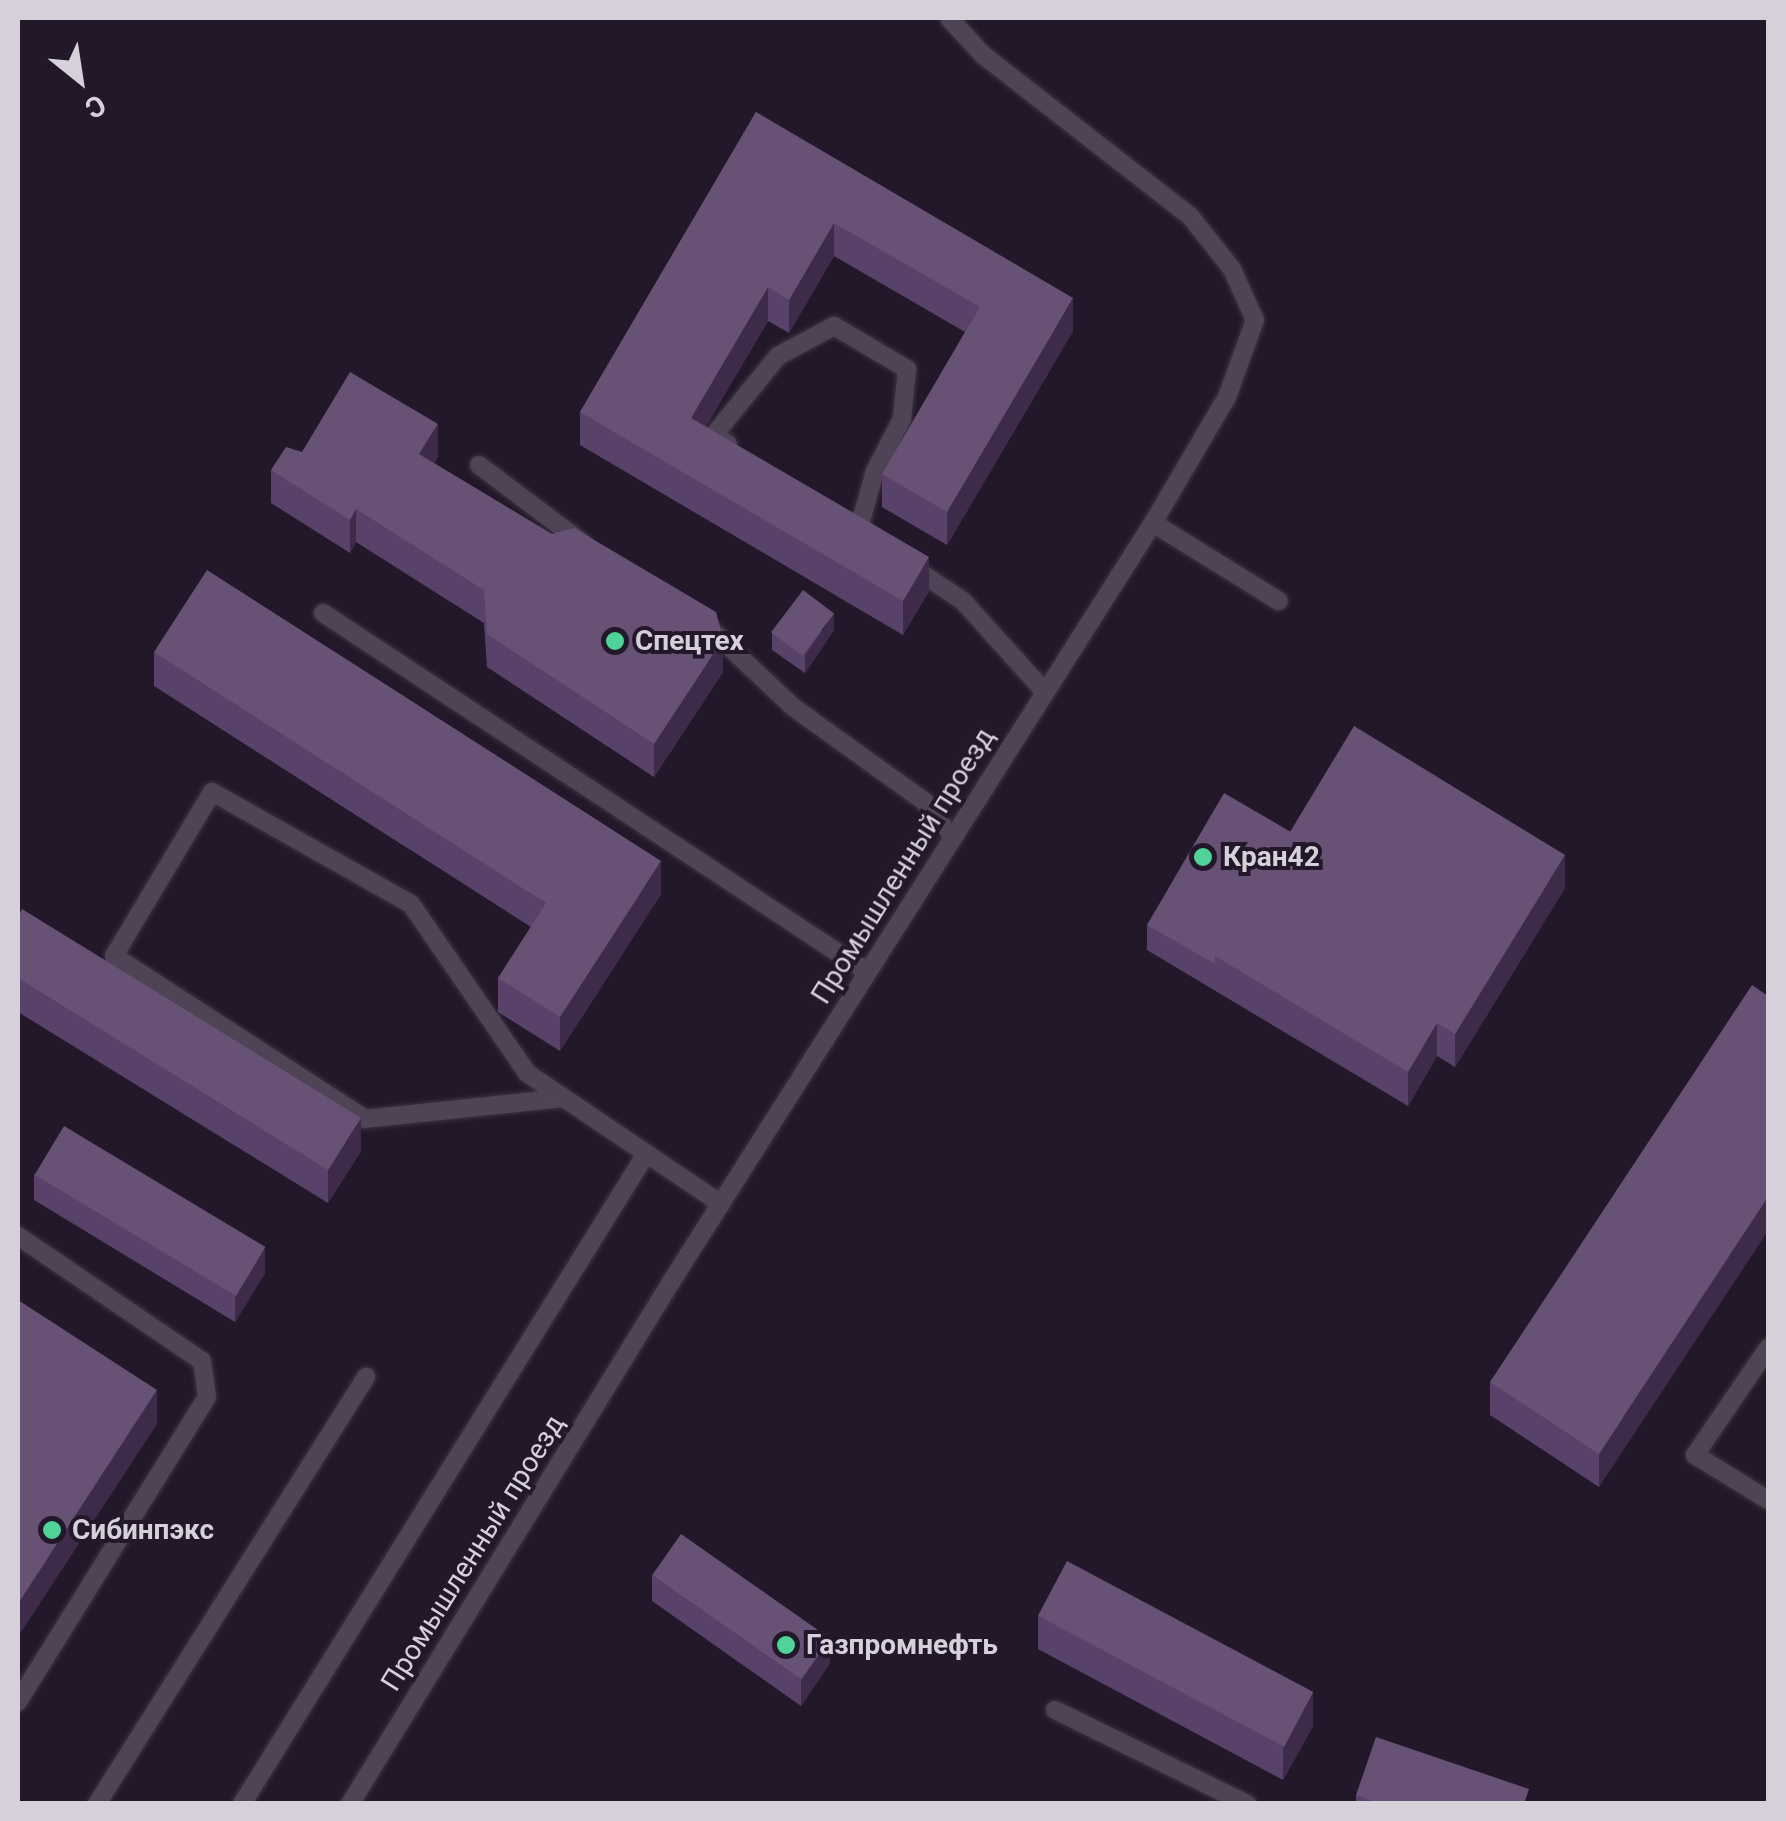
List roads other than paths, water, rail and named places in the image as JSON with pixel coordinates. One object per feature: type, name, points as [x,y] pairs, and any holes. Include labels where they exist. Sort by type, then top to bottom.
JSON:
[{"type":"lane","name":"Промышленный проезд","points":[[350,1804],[720,1204],[1153,523],[1227,397],[1255,320],[1232,269],[1190,216],[983,55],[949,18]]},
{"type":"lane","points":[[747,458],[714,435],[778,356],[834,326],[907,368],[902,419],[874,471],[865,537],[963,600],[1045,692]]},
{"type":"lane","points":[[479,465],[595,552]]},
{"type":"lane","points":[[1153,523],[1278,600]]},
{"type":"lane","points":[[687,612],[718,632],[794,707],[926,802],[952,840]]},
{"type":"lane","points":[[323,613],[868,972]]},
{"type":"lane","points":[[564,1098],[365,1119],[114,956],[212,792],[411,904],[527,1073],[564,1098],[646,1154],[720,1204]]},
{"type":"lane","points":[[242,1804],[646,1154]]},
{"type":"lane","points":[[18,1236],[202,1361],[207,1398],[18,1702]]},
{"type":"lane","points":[[1768,1348],[1695,1455],[1768,1500]]},
{"type":"lane","points":[[97,1804],[366,1377]]},
{"type":"lane","points":[[1054,1710],[1246,1804]]},
{"type":"place","name":"Спецтех","points":[[615,641]]},
{"type":"place","name":"Кран42","points":[[1203,857]]},
{"type":"place","name":"Сибинпэкс","points":[[52,1530]]},
{"type":"place","name":"Газпромнефть","points":[[786,1645]]}]
